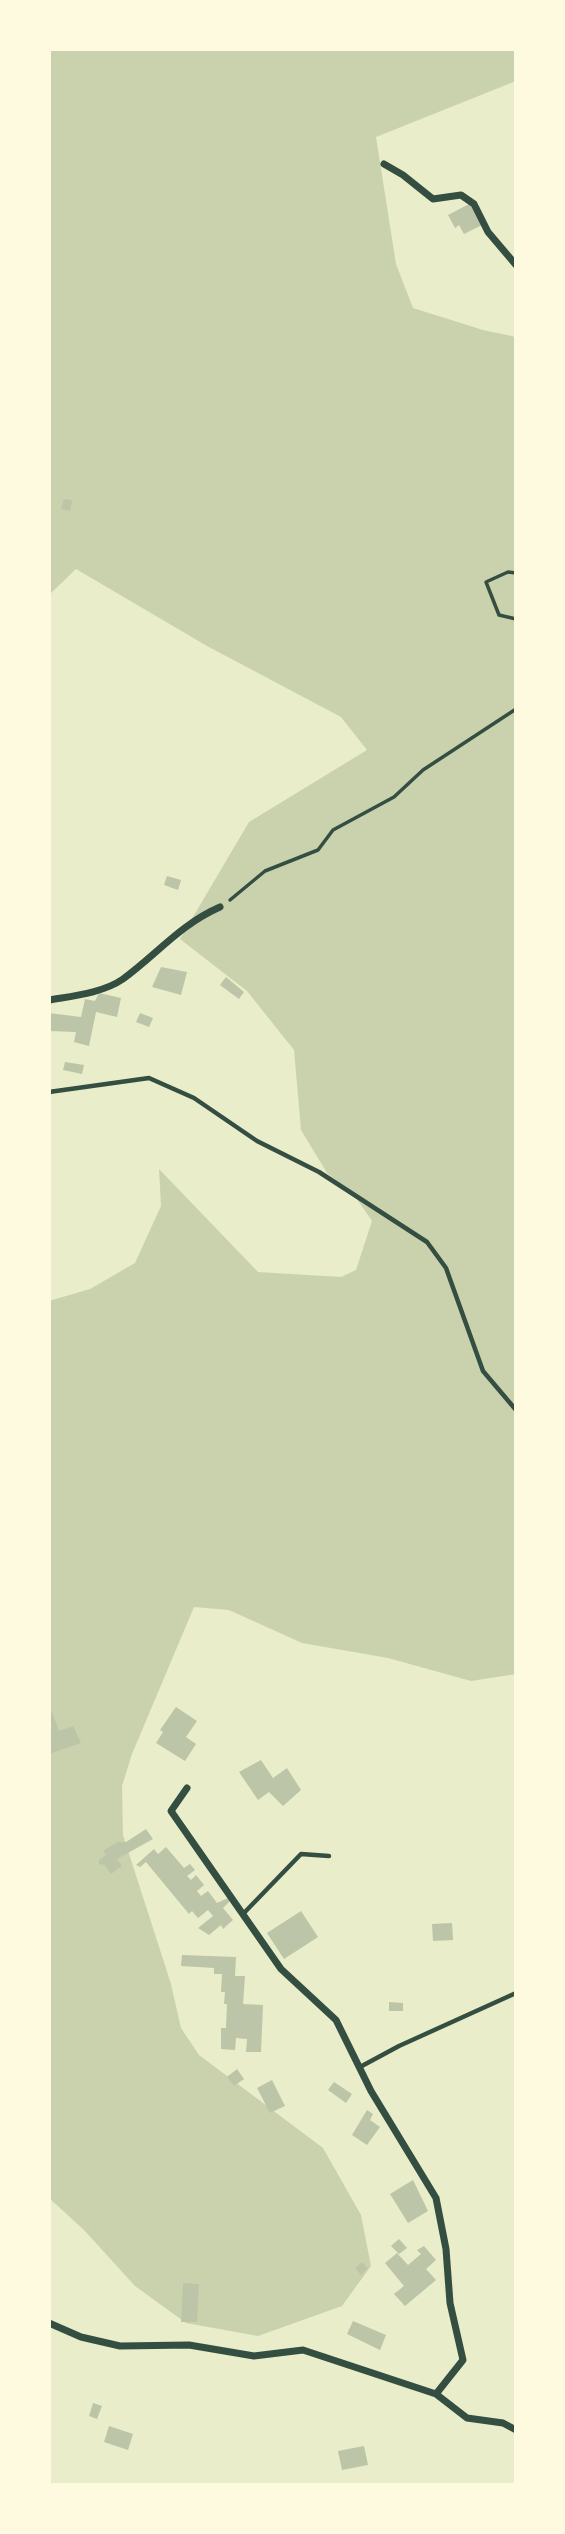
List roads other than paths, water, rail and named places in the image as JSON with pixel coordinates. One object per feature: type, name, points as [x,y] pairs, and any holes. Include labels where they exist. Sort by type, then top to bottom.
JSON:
[{"type":"street","points":[[384,164],[433,199],[461,195],[474,204],[488,232],[516,265]]},
{"type":"street","points":[[49,1000],[85,994],[121,981],[171,936],[201,915],[220,907]]},
{"type":"street","points":[[187,1788],[171,1811],[281,1969],[336,2020],[359,2068],[436,2198],[446,2249],[450,2303],[463,2360],[436,2394]]},
{"type":"street","points":[[49,2323],[81,2337],[120,2346],[189,2345],[254,2356],[303,2350],[436,2394],[467,2418],[503,2423],[516,2430]]},
{"type":"lane","points":[[49,1092],[149,1078],[194,1098],[257,1141],[320,1172],[427,1242],[446,1268],[483,1371],[516,1410]]},
{"type":"lane","points":[[243,1914],[301,1854],[329,1856]]},
{"type":"lane","points":[[359,2068],[399,2046],[516,1993]]}]
